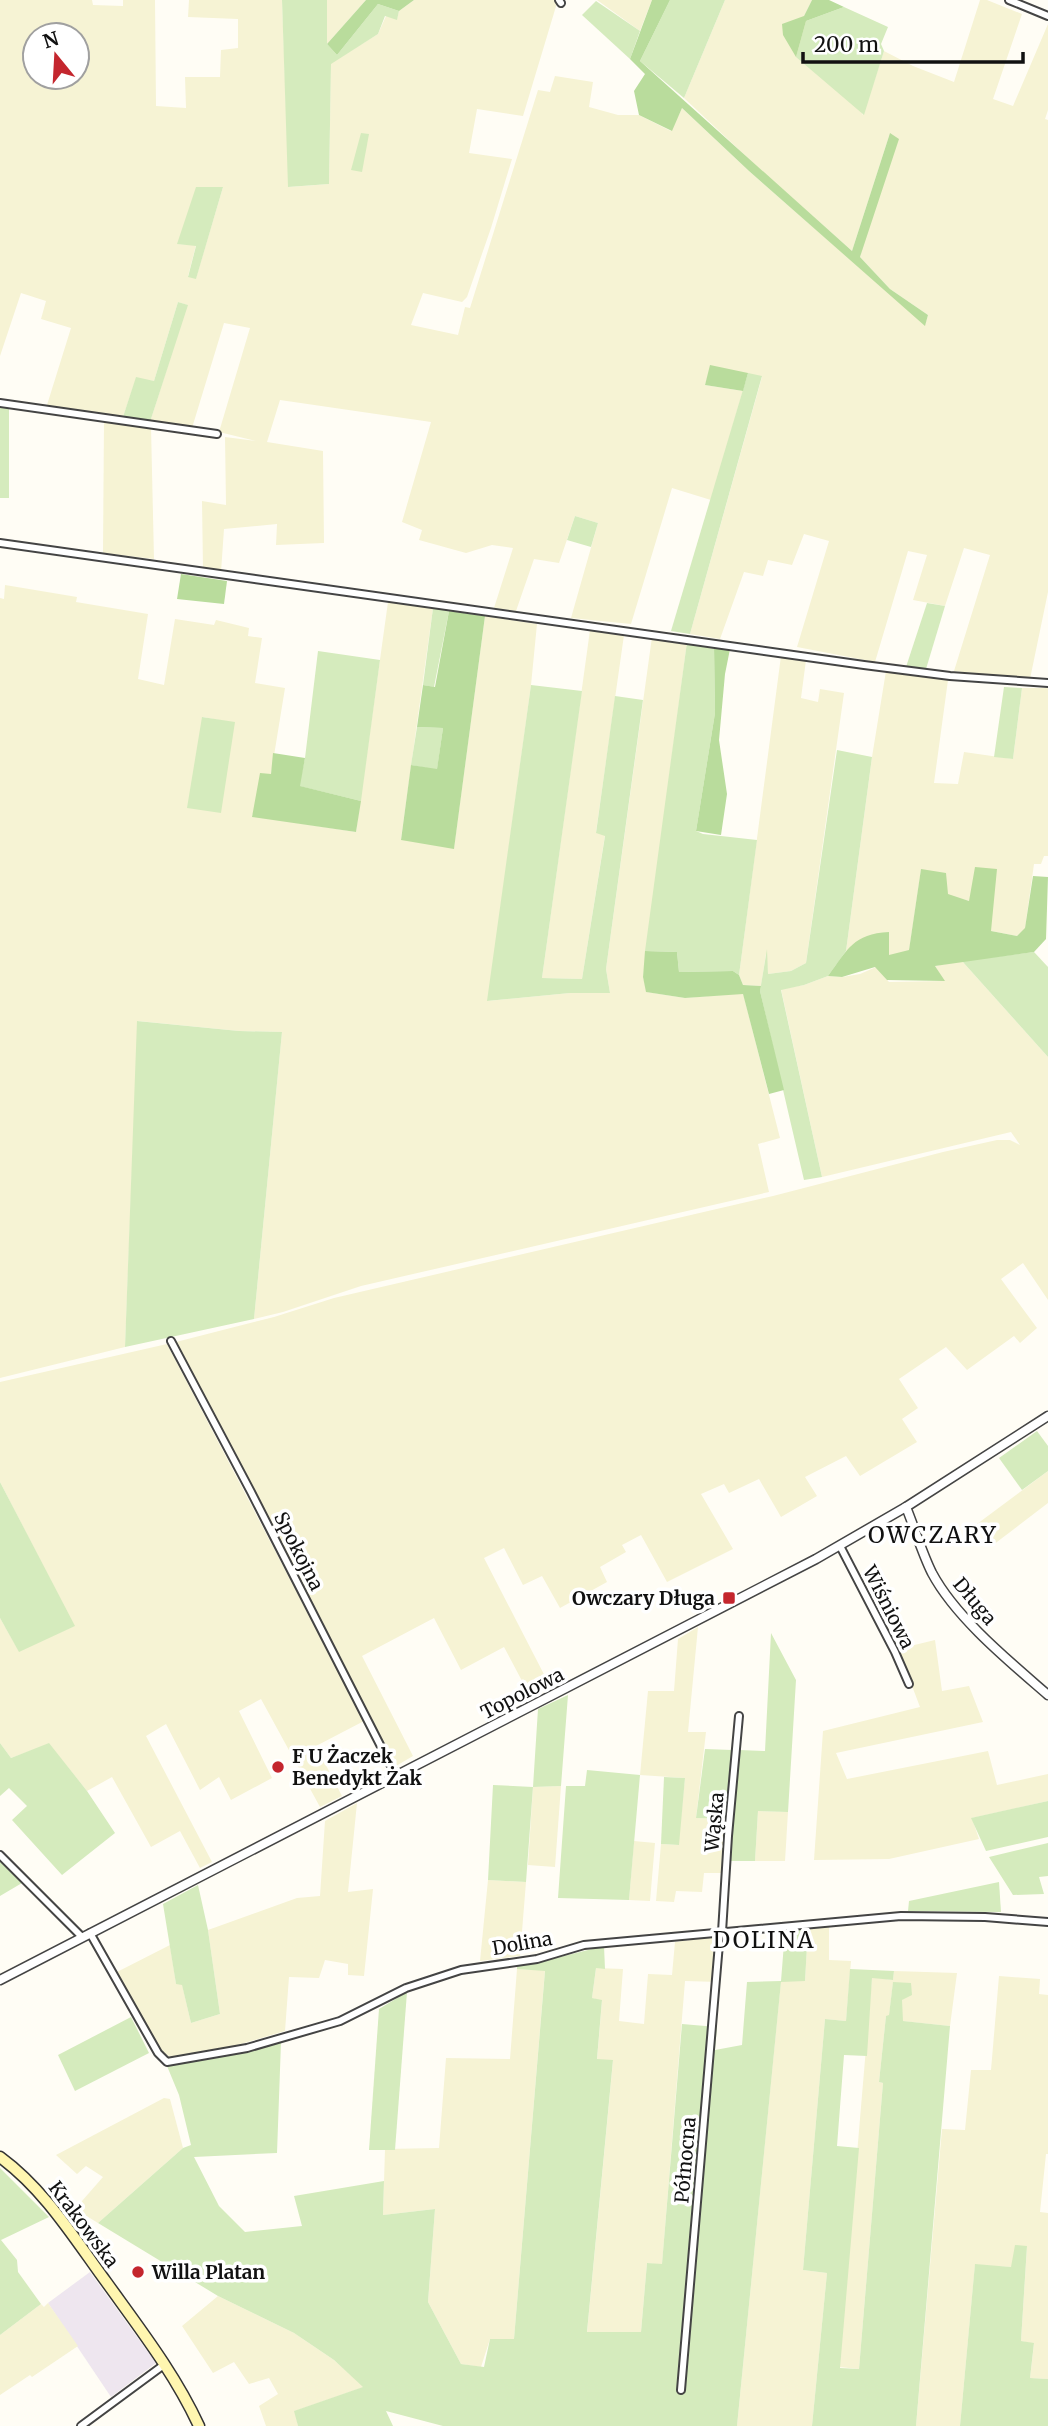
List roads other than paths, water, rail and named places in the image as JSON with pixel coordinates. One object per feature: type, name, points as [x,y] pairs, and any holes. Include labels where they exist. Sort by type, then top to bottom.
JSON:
[{"type":"main road","name":"Krakowska","points":[[0,2157],[46,2199],[165,2364],[199,2426]]},
{"type":"street","points":[[1009,0],[1048,16]]},
{"type":"street","points":[[0,402],[217,433]]},
{"type":"street","points":[[0,543],[863,665],[950,676],[1044,683]]},
{"type":"street","name":"Spokojna","points":[[171,1341],[396,1776]]},
{"type":"street","name":"Topolowa","points":[[0,1980],[840,1546],[1048,1416]]},
{"type":"street","name":"Długa","points":[[906,1507],[933,1574],[955,1605],[979,1632],[1048,1695]]},
{"type":"street","name":"Wiśniowa","points":[[840,1546],[909,1684]]},
{"type":"street","name":"Wąska","points":[[721,1932],[739,1716]]},
{"type":"street","points":[[0,1855],[86,1935]]},
{"type":"street","name":"Dolina","points":[[86,1935],[158,2053],[167,2062],[247,2048],[340,2021],[405,1988],[461,1970],[537,1959],[584,1945],[916,1916],[985,1917],[1048,1922]]},
{"type":"street","name":"Północna","points":[[681,2390],[721,1932]]},
{"type":"street","points":[[81,2426],[165,2364]]},
{"type":"place","name":"Owczary Długa","points":[[729,1598]]},
{"type":"place","name":"F U Żaczek Benedykt Żak","points":[[278,1767]]},
{"type":"place","name":"Willa Platan","points":[[138,2272]]},
{"type":"district","name":"OWCZARY","points":[[933,1534]]},
{"type":"district","name":"DOLINA","points":[[764,1939]]}]
